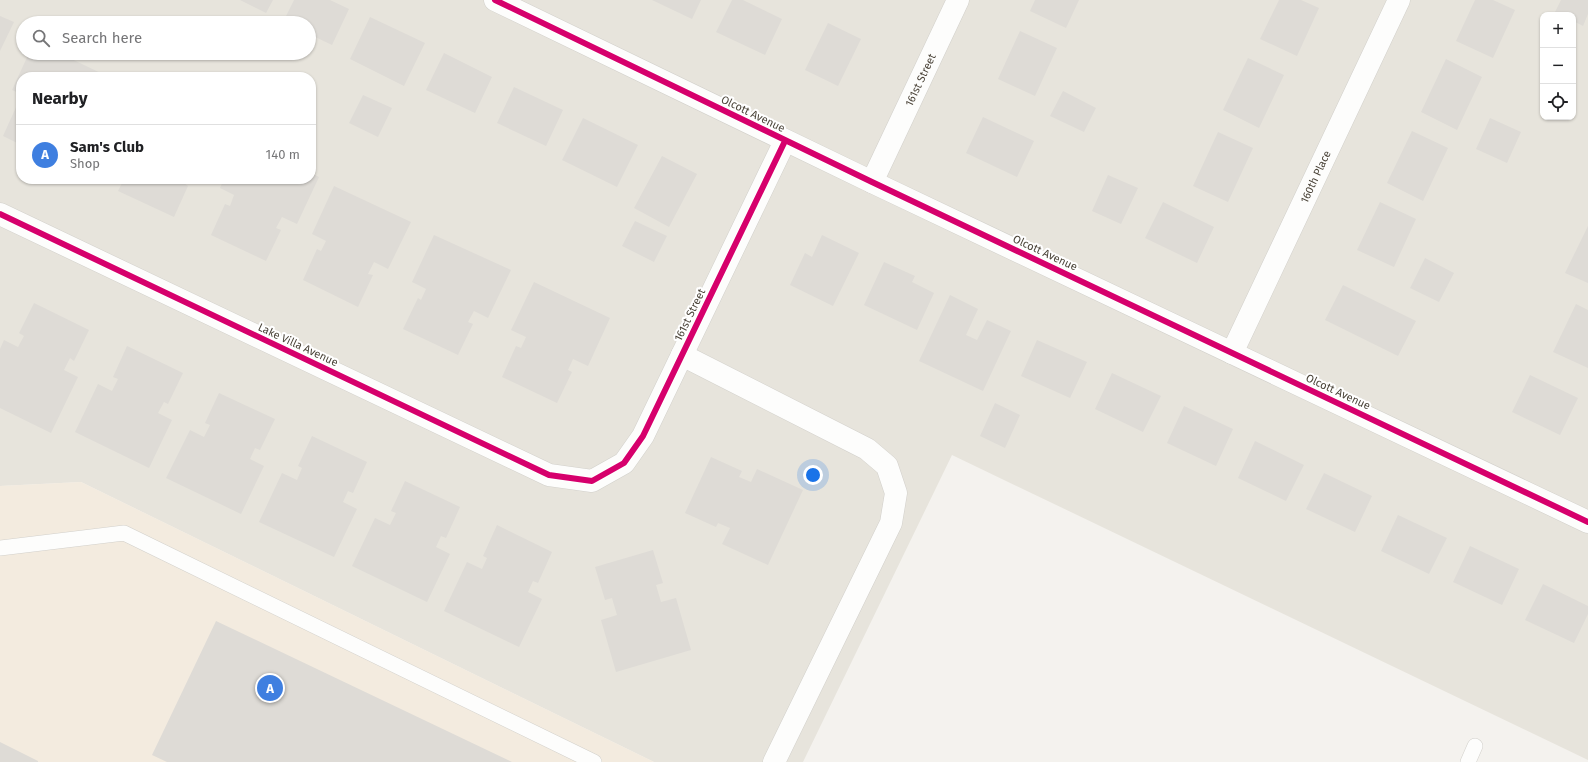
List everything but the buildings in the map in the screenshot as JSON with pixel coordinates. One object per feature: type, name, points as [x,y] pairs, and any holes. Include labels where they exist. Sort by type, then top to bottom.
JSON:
[{"type":"street","name":"Olcott Avenue","points":[[495,0],[785,141],[1588,522]]},
{"type":"street","name":"161st Street","points":[[872,182],[958,0]]},
{"type":"street","name":"160th Place","points":[[1232,353],[1399,0]]},
{"type":"street","name":"161st Street","points":[[592,481],[624,463],[643,436],[785,141]]},
{"type":"street","name":"Lake Villa Avenue","points":[[0,214],[549,475],[592,481]]},
{"type":"street","points":[[682,355],[868,449],[887,466],[896,493],[891,523],[774,762]]},
{"type":"lane","points":[[0,548],[124,533],[594,762]]},
{"type":"lane","points":[[1468,762],[1475,746]]},
{"type":"shaded area","points":[[0,0],[1588,0],[1588,760],[952,455],[803,762],[654,762],[81,482],[0,486]]},
{"type":"shaded area","points":[[81,482],[654,762],[0,762],[0,486]]},
{"type":"cycle path","points":[[495,0],[872,182],[1588,522]]},
{"type":"cycle path","points":[[0,214],[549,475],[592,481],[624,463],[643,436],[785,141]]},
{"type":"place","name":"Sam's Club","points":[[270,688]]}]
